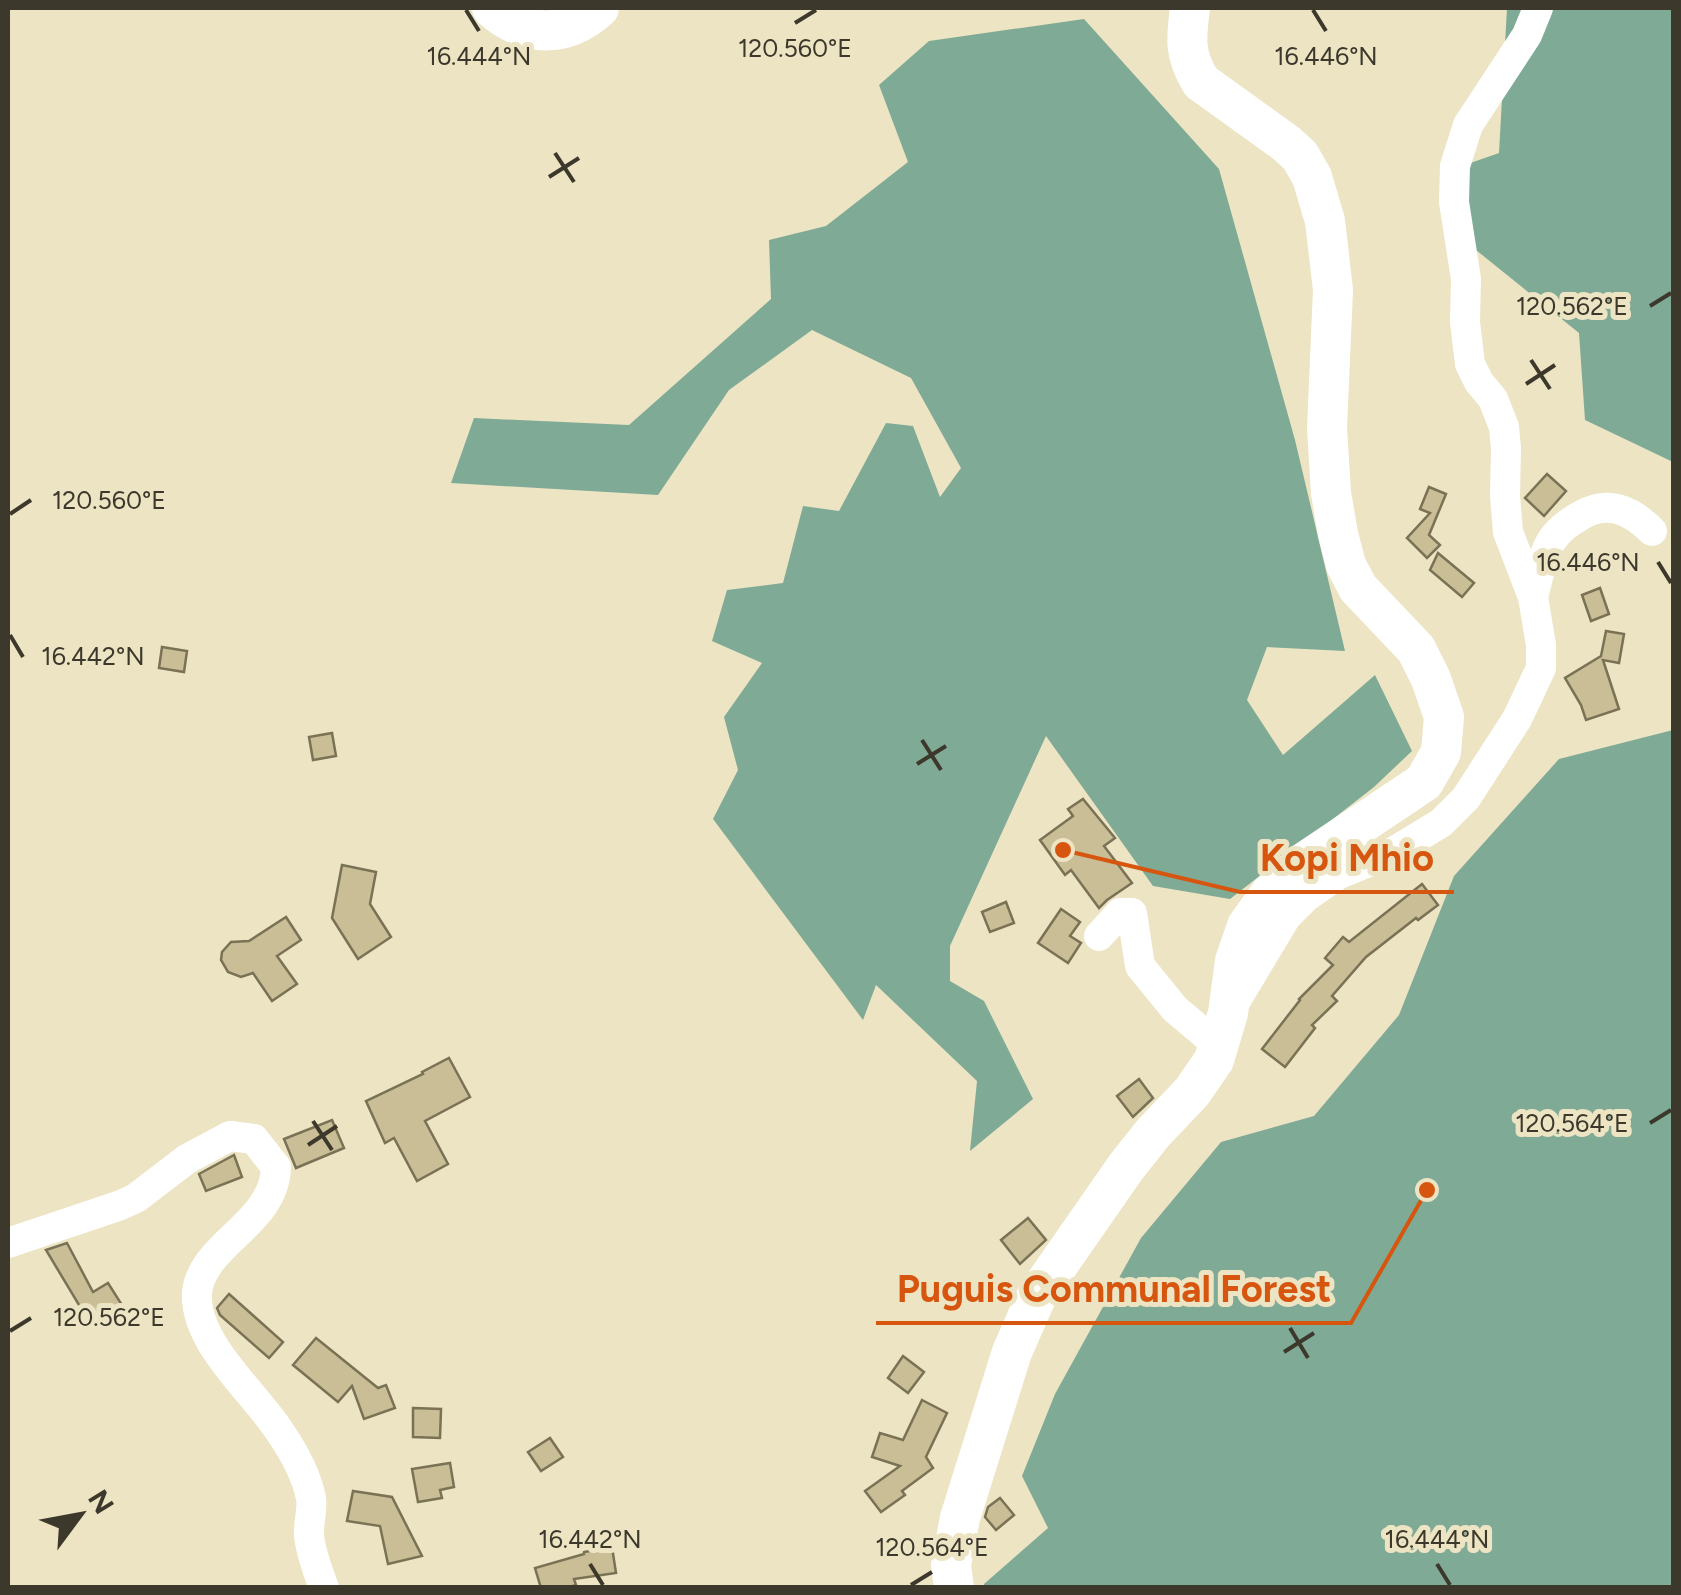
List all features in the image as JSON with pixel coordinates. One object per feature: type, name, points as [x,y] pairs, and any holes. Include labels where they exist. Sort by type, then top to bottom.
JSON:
[{"type":"main road","points":[[492,8],[527,30],[560,29],[584,22],[599,8]]},
{"type":"main road","points":[[954,1588],[951,1565],[960,1518],[1012,1352],[1037,1295],[1126,1167],[1192,1092],[1214,1060],[1224,1029],[1235,961],[1248,926],[1270,894],[1300,865],[1424,782],[1441,752],[1444,717],[1431,678],[1416,649],[1358,588],[1346,565],[1338,534],[1330,493],[1327,428],[1333,290],[1325,221],[1312,176],[1287,144],[1201,82],[1186,42],[1190,8]]},
{"type":"street","points":[[1098,936],[1120,913],[1132,914],[1140,966],[1175,1009],[1224,1029],[1286,917],[1339,874],[1393,852],[1440,823],[1466,798],[1517,719],[1541,668],[1541,645],[1533,598],[1508,532],[1504,427],[1493,399],[1470,364],[1465,322],[1466,279],[1454,202],[1455,166],[1468,125],[1513,58],[1538,8]]},
{"type":"street","points":[[1533,598],[1550,544],[1563,526],[1591,509],[1608,506],[1636,515],[1652,530]]},
{"type":"street","points":[[8,1243],[136,1198],[188,1159],[230,1136],[254,1138],[267,1152],[276,1167],[270,1193],[261,1209],[206,1265],[197,1295],[200,1320],[208,1340],[278,1428],[297,1459],[311,1499],[309,1536],[324,1588]]},
{"type":"green space","points":[[1507,8],[1673,8],[1673,462],[1585,420],[1579,333],[1471,246],[1459,167],[1499,153]]},
{"type":"green space","points":[[1084,19],[1219,169],[1295,440],[1345,651],[1267,647],[1247,700],[1283,755],[1375,675],[1412,751],[1374,787],[1230,899],[1153,886],[1046,736],[950,946],[950,981],[984,1001],[1033,1099],[970,1151],[977,1081],[876,985],[863,1020],[713,819],[738,770],[724,717],[762,663],[712,641],[727,590],[783,583],[803,506],[839,511],[886,423],[913,426],[940,497],[961,468],[911,378],[812,330],[729,390],[658,495],[451,483],[474,418],[629,425],[771,299],[769,240],[826,226],[908,162],[879,85],[929,41]]},
{"type":"green space","points":[[1673,730],[1673,1587],[984,1587],[1048,1528],[1022,1476],[1055,1394],[1141,1238],[1221,1142],[1314,1116],[1399,1015],[1454,876],[1559,759]]},
{"type":"building","points":[[1547,474],[1566,491],[1544,516],[1525,498]]},
{"type":"building","points":[[1429,487],[1446,494],[1429,535],[1440,545],[1427,558],[1407,538],[1430,513],[1420,509]]},
{"type":"building","points":[[1438,553],[1474,583],[1462,597],[1430,570]]},
{"type":"building","points":[[1600,588],[1609,614],[1591,621],[1582,595]]},
{"type":"building","points":[[1606,631],[1624,634],[1619,663],[1603,660],[1619,709],[1586,720],[1565,678],[1601,656]]},
{"type":"building","points":[[162,647],[187,651],[184,672],[159,668]]},
{"type":"building","points":[[332,733],[336,756],[313,760],[309,737]]},
{"type":"building","points":[[1083,799],[1115,838],[1104,846],[1132,883],[1099,908],[1071,870],[1065,875],[1040,840],[1073,816],[1068,809]]},
{"type":"building","points":[[342,865],[376,872],[370,904],[391,937],[358,959],[332,918]]},
{"type":"building","points":[[1422,884],[1438,905],[1366,957],[1332,996],[1337,1001],[1312,1025],[1315,1028],[1285,1067],[1262,1049],[1299,999],[1333,965],[1325,958],[1343,937],[1349,942]]},
{"type":"building","points":[[1006,902],[1014,923],[990,932],[982,912]]},
{"type":"building","points":[[1061,909],[1080,922],[1070,936],[1081,943],[1068,963],[1038,943]]},
{"type":"building","points":[[286,917],[301,940],[277,956],[297,984],[272,1001],[253,973],[241,977],[228,972],[221,960],[222,952],[231,942],[249,941]]},
{"type":"building","points":[[449,1058],[470,1097],[425,1121],[448,1164],[417,1181],[394,1138],[385,1143],[366,1101]]},
{"type":"building","points":[[1139,1079],[1153,1098],[1133,1117],[1117,1096]]},
{"type":"building","points":[[332,1120],[344,1148],[296,1168],[284,1139]]},
{"type":"building","points":[[234,1155],[242,1177],[206,1191],[199,1174]]},
{"type":"building","points":[[1028,1218],[1046,1240],[1020,1264],[1001,1240]]},
{"type":"building","points":[[67,1243],[93,1292],[108,1283],[122,1305],[91,1325],[46,1250]]},
{"type":"building","points":[[229,1294],[283,1342],[269,1358],[220,1315],[217,1308]]},
{"type":"building","points":[[316,1338],[378,1388],[386,1385],[395,1408],[364,1419],[352,1386],[338,1402],[293,1365]]},
{"type":"building","points":[[903,1356],[924,1372],[908,1393],[888,1378]]},
{"type":"building","points":[[922,1400],[947,1413],[926,1457],[933,1468],[881,1512],[865,1491],[900,1466],[872,1457],[880,1433],[903,1440]]},
{"type":"building","points":[[413,1408],[441,1409],[440,1438],[413,1437]]},
{"type":"building","points":[[550,1438],[563,1457],[541,1471],[528,1452]]},
{"type":"building","points":[[450,1463],[454,1487],[440,1490],[442,1498],[418,1502],[412,1469]]},
{"type":"building","points":[[353,1491],[392,1497],[422,1556],[388,1564],[380,1526],[347,1521]]},
{"type":"building","points":[[1000,1498],[1014,1515],[996,1530],[985,1517],[988,1507]]},
{"type":"building","points":[[612,1547],[616,1573],[574,1579],[576,1585],[566,1588],[541,1588],[535,1568]]},
{"type":"place","name":"Kopi Mhio","points":[[1063,850]]},
{"type":"place","name":"Puguis Communal Forest","points":[[1427,1190]]}]
